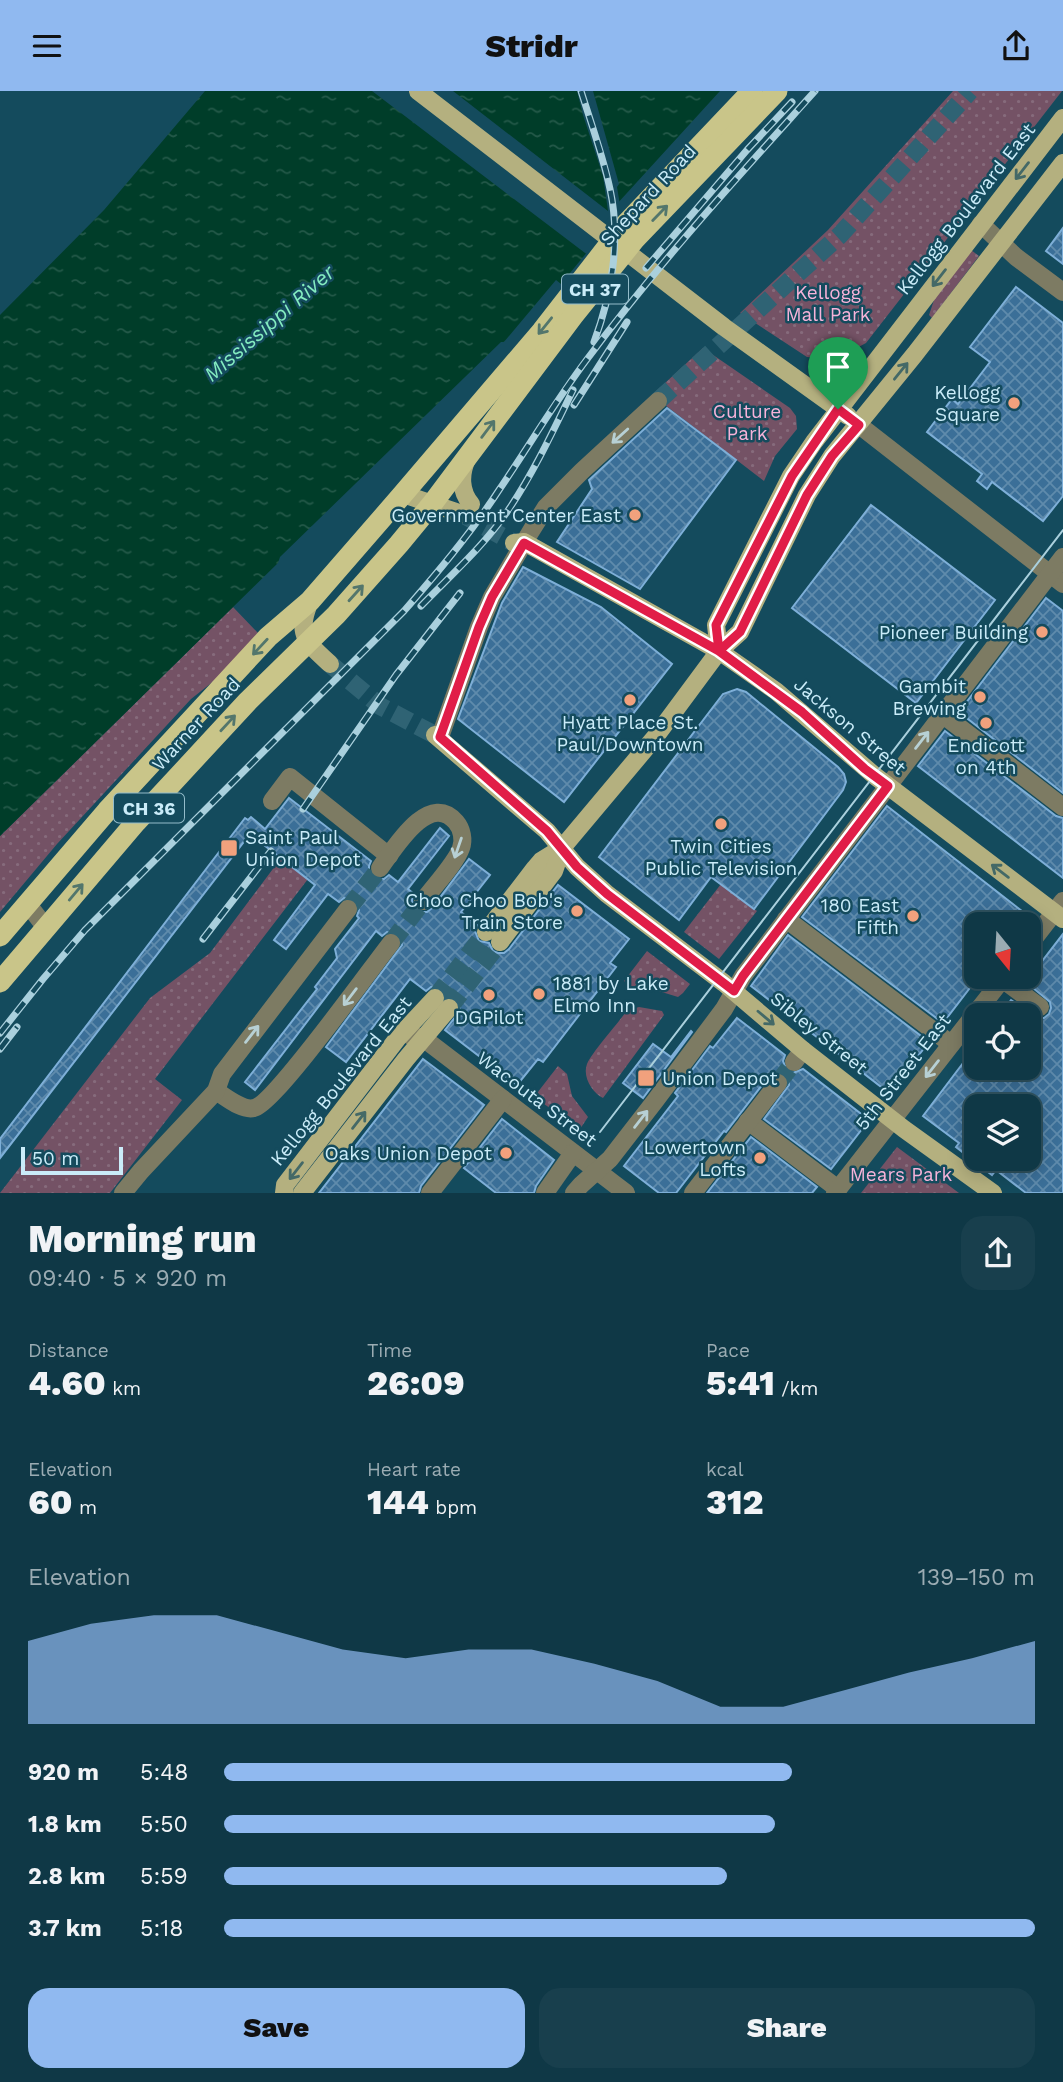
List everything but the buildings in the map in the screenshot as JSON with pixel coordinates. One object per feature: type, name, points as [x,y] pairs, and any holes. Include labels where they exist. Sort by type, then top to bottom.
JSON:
[{"type":"highway","name":"Shepard Road","points":[[404,495],[542,331],[622,228],[752,91]]},
{"type":"highway","name":"Shepard Road","points":[[432,504],[573,316],[635,239],[777,91]]},
{"type":"highway","name":"Warner Road","points":[[0,936],[107,811],[268,637],[310,601],[404,495]]},
{"type":"highway","name":"Warner Road","points":[[0,982],[136,822],[248,701],[359,589],[432,504]]},
{"type":"main road","points":[[418,91],[724,327],[859,425]]},
{"type":"main road","name":"Kellogg Boulevard East","points":[[719,651],[716,625],[792,476],[838,409],[1063,118]]},
{"type":"main road","points":[[493,937],[554,871],[562,848],[656,736],[719,651],[740,632],[807,495],[832,456],[1063,163]]},
{"type":"main road","points":[[404,495],[432,504],[467,509],[461,478],[469,454]]},
{"type":"main road","name":"Jackson Street","points":[[519,540],[719,651],[802,712],[865,769],[1060,911]]},
{"type":"main road","points":[[310,601],[303,617],[308,642],[330,664]]},
{"type":"main road","name":"Sibley Street","points":[[438,736],[547,831],[577,867],[607,894],[734,991],[799,1056],[892,1119],[993,1193]]},
{"type":"main road","name":"Kellogg Boulevard East","points":[[284,1193],[285,1185],[397,1039],[442,1003],[423,1038],[302,1193]]},
{"type":"street","points":[[981,224],[1016,257],[1063,292]]},
{"type":"street","points":[[438,736],[479,627],[519,540],[546,507],[582,471],[658,401]]},
{"type":"street","points":[[859,425],[1056,579]]},
{"type":"street","points":[[574,1193],[610,1159],[655,1101],[724,1009],[743,976],[942,714],[1056,579],[1063,557]]},
{"type":"street","points":[[942,714],[1063,807]]},
{"type":"street","points":[[272,801],[290,777],[385,862],[423,816],[443,814],[457,823],[461,830],[462,846],[423,901]]},
{"type":"street","points":[[27,904],[46,928]]},
{"type":"street","points":[[123,1193],[216,1091],[222,1074],[348,909]]},
{"type":"street","points":[[1041,932],[1060,911]]},
{"type":"street","points":[[786,919],[951,1044]]},
{"type":"street","points":[[216,1091],[246,1108],[256,1108],[265,1102],[391,943]]},
{"type":"street","name":"5th Street East","points":[[836,1191],[994,989]]},
{"type":"street","points":[[1017,989],[1035,1003]]},
{"type":"street","points":[[397,1039],[412,1036],[423,1038]]},
{"type":"street","name":"Wacouta Street","points":[[423,1038],[626,1193]]},
{"type":"street","points":[[693,1193],[778,1083]]},
{"type":"street","points":[[430,1193],[503,1099]]},
{"type":"street","points":[[748,1121],[836,1191]]},
{"type":"street","points":[[545,1193],[573,1153]]},
{"type":"green space","name":"Kellogg Mall Park","points":[[953,91],[1062,91],[866,343],[836,356],[807,357],[740,313],[828,230]]},
{"type":"green space","points":[[971,250],[979,256],[932,318],[929,315],[935,297]]},
{"type":"green space","name":"Culture Park","points":[[703,348],[790,408],[796,416],[797,429],[775,456],[764,481],[652,395]]},
{"type":"green space","points":[[233,607],[258,633],[229,669],[191,699],[57,844],[0,912],[0,836]]},
{"type":"green space","points":[[281,858],[308,879],[155,1079],[182,1100],[110,1193],[0,1193],[150,998],[210,953]]},
{"type":"green space","points":[[721,884],[757,911],[719,959],[684,932]]},
{"type":"green space","points":[[647,951],[690,984],[678,997],[652,989],[634,989],[624,981]]},
{"type":"green space","points":[[639,1007],[662,1011],[664,1015],[603,1098],[589,1084],[587,1064],[625,1013]]},
{"type":"green space","points":[[558,1066],[567,1074],[572,1096],[588,1117],[580,1129],[534,1097]]},
{"type":"green space","name":"Mears Park","points":[[897,1147],[959,1193],[861,1193]]},
{"type":"water","name":"Mississippi River","points":[[205,91],[720,91],[585,239],[593,245],[561,284],[556,280],[504,342],[280,557],[278,563],[0,836],[0,315],[104,210]]},
{"type":"pier","points":[[372,91],[453,91],[608,211],[603,176],[577,91],[593,91],[619,184],[617,187],[620,205],[590,238],[597,246],[589,256]]},
{"type":"tunnel","points":[[658,401],[840,235],[970,91]]},
{"type":"tunnel","points":[[462,514],[514,543]]},
{"type":"tunnel","points":[[330,664],[380,706],[435,735]]},
{"type":"tunnel","points":[[348,909],[380,868]]},
{"type":"tunnel","points":[[391,943],[423,901]]},
{"type":"tunnel","points":[[435,998],[486,932]]},
{"type":"tunnel","points":[[449,1008],[500,942]]},
{"type":"tunnel","points":[[778,1083],[794,1062]]},
{"type":"tram line","points":[[600,1132],[1063,530]]},
{"type":"railway","points":[[581,91],[607,177],[615,227],[610,286],[594,342]]},
{"type":"railway","points":[[0,1033],[85,930],[417,596],[477,522],[565,390],[615,323],[698,222],[815,91]]},
{"type":"railway","points":[[646,268],[792,102]]},
{"type":"railway","points":[[574,405],[627,322]]},
{"type":"railway","points":[[421,606],[500,522],[535,466],[573,390]]},
{"type":"railway","points":[[303,809],[396,675],[460,593]]},
{"type":"railway","points":[[203,939],[271,851]]},
{"type":"railway","points":[[0,1049],[17,1027]]},
{"type":"place","name":"Kellogg Square","points":[[1014,403]]},
{"type":"place","name":"Government Center East","points":[[635,515]]},
{"type":"place","name":"Pioneer Building","points":[[1042,632]]},
{"type":"place","name":"Gambit Brewing","points":[[980,697]]},
{"type":"place","name":"Hyatt Place St. Paul/Downtown","points":[[630,700]]},
{"type":"place","name":"Endicott on 4th","points":[[986,723]]},
{"type":"place","name":"Twin Cities Public Television","points":[[721,824]]},
{"type":"place","name":"Saint Paul Union Depot","points":[[229,848]]},
{"type":"place","name":"Choo Choo Bob's Train Store","points":[[577,911]]},
{"type":"place","name":"180 East Fifth","points":[[913,916]]},
{"type":"place","name":"1881 by Lake Elmo Inn","points":[[539,994]]},
{"type":"place","name":"DGPilot","points":[[489,995]]},
{"type":"place","name":"Union Depot","points":[[646,1078]]},
{"type":"place","name":"Oaks Union Depot","points":[[506,1153]]},
{"type":"place","name":"Lowertown Lofts","points":[[760,1158]]},
{"type":"route","points":[[838,409],[792,476],[716,625],[719,651],[524,543],[492,597],[479,627],[440,737],[547,831],[577,867],[607,894],[734,991],[888,786],[776,691],[719,651],[740,632],[807,495],[832,456],[859,425],[838,409]]}]
